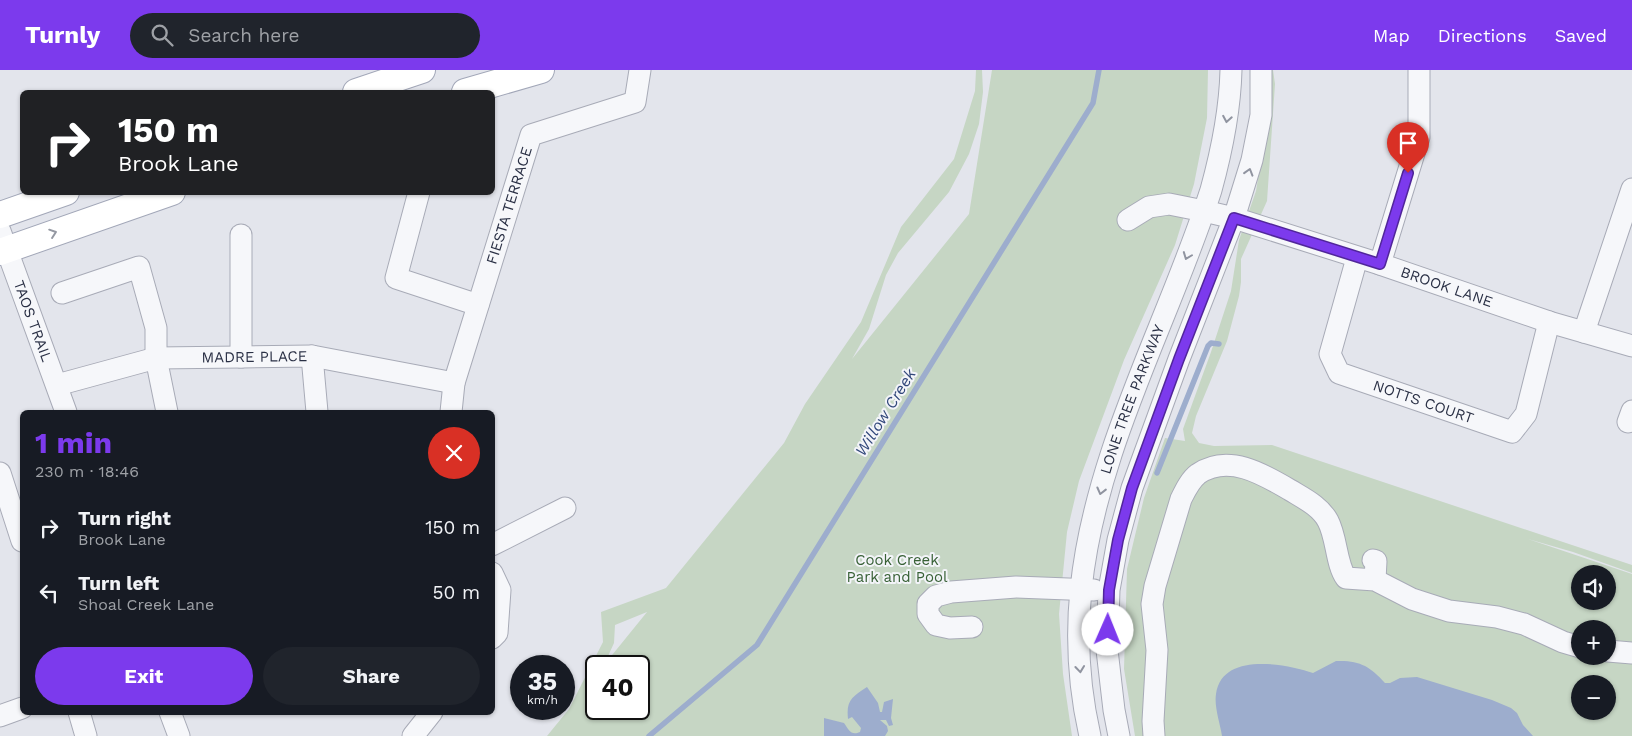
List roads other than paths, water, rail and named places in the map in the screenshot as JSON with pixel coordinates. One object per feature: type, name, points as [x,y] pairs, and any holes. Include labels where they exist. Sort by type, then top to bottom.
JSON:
[{"type":"main road","points":[[362,90],[422,70]]},
{"type":"main road","points":[[472,90],[541,70]]},
{"type":"main road","points":[[0,215],[57,195]]},
{"type":"main road","points":[[2,244],[162,195]]},
{"type":"street","name":"FIESTA TERRACE","points":[[451,410],[454,383],[531,135],[635,102],[640,70]]},
{"type":"street","name":"LONE TREE PARKWAY","points":[[1090,736],[1085,714],[1079,657],[1081,589],[1090,533],[1104,477],[1124,418],[1212,190],[1221,153],[1228,110],[1231,70]]},
{"type":"street","name":"LONE TREE PARKWAY","points":[[1120,736],[1114,710],[1108,650],[1109,590],[1118,540],[1132,488],[1179,359],[1234,218],[1252,160],[1261,115],[1261,70]]},
{"type":"street","points":[[1380,264],[1419,137],[1419,70]]},
{"type":"street","points":[[1584,332],[1628,214],[1632,189]]},
{"type":"street","points":[[417,195],[396,278],[478,305]]},
{"type":"street","name":"BROOK LANE","points":[[1128,220],[1149,207],[1169,204],[1234,218],[1380,264],[1549,322],[1632,346]]},
{"type":"street","points":[[240,234],[241,356]]},
{"type":"street","name":"TAOS TRAIL","points":[[2,244],[65,410]]},
{"type":"street","name":"NOTTS COURT","points":[[1357,258],[1330,354],[1339,373],[1512,432],[1526,414],[1549,322]]},
{"type":"street","points":[[62,293],[138,267],[156,328],[156,358],[167,410]]},
{"type":"street","name":"MADRE PLACE","points":[[57,385],[156,358],[241,356],[312,356],[454,383]]},
{"type":"street","points":[[312,356],[317,410]]},
{"type":"street","points":[[1154,736],[1157,650],[1152,604],[1155,586],[1173,521],[1188,486],[1197,474],[1222,465],[1236,465],[1250,469],[1280,484],[1318,509],[1327,520],[1338,548],[1341,570],[1348,578],[1374,570],[1398,593],[1429,606],[1448,611],[1497,616],[1524,624],[1571,645]]},
{"type":"street","points":[[0,473],[20,535]]},
{"type":"street","points":[[495,543],[565,508]]},
{"type":"street","points":[[495,579],[500,590],[497,633],[495,635]]},
{"type":"street","points":[[972,627],[950,628],[936,625],[928,614],[928,604],[936,596],[951,592],[1016,587],[1109,590]]},
{"type":"street","points":[[1616,652],[1632,653]]},
{"type":"street","points":[[0,716],[20,709]]},
{"type":"street","points":[[80,715],[86,736]]},
{"type":"street","points":[[171,715],[178,736]]},
{"type":"street","points":[[413,736],[430,715]]},
{"type":"water","points":[[1336,661],[1364,665],[1385,683],[1390,683],[1400,678],[1417,677],[1492,700],[1511,708],[1517,713],[1523,725],[1533,736],[1222,736],[1216,710],[1216,694],[1221,680],[1230,671],[1242,666],[1272,664],[1313,673]]},
{"type":"water","points":[[867,687],[878,703],[880,712],[882,712],[884,702],[893,699],[891,718],[893,725],[889,726],[886,720],[880,720],[887,726],[888,731],[885,736],[824,736],[824,718],[844,723],[852,733],[860,732],[861,728],[852,717],[848,719],[848,707],[851,700]]},
{"type":"waterway","name":"Willow Creek","points":[[649,736],[757,645],[1093,103],[1099,70]]},
{"type":"waterway","points":[[1157,473],[1208,346],[1211,343],[1219,344]]},
{"type":"park label","name":"Cook Creek Park and Pool","points":[[897,568]]}]
